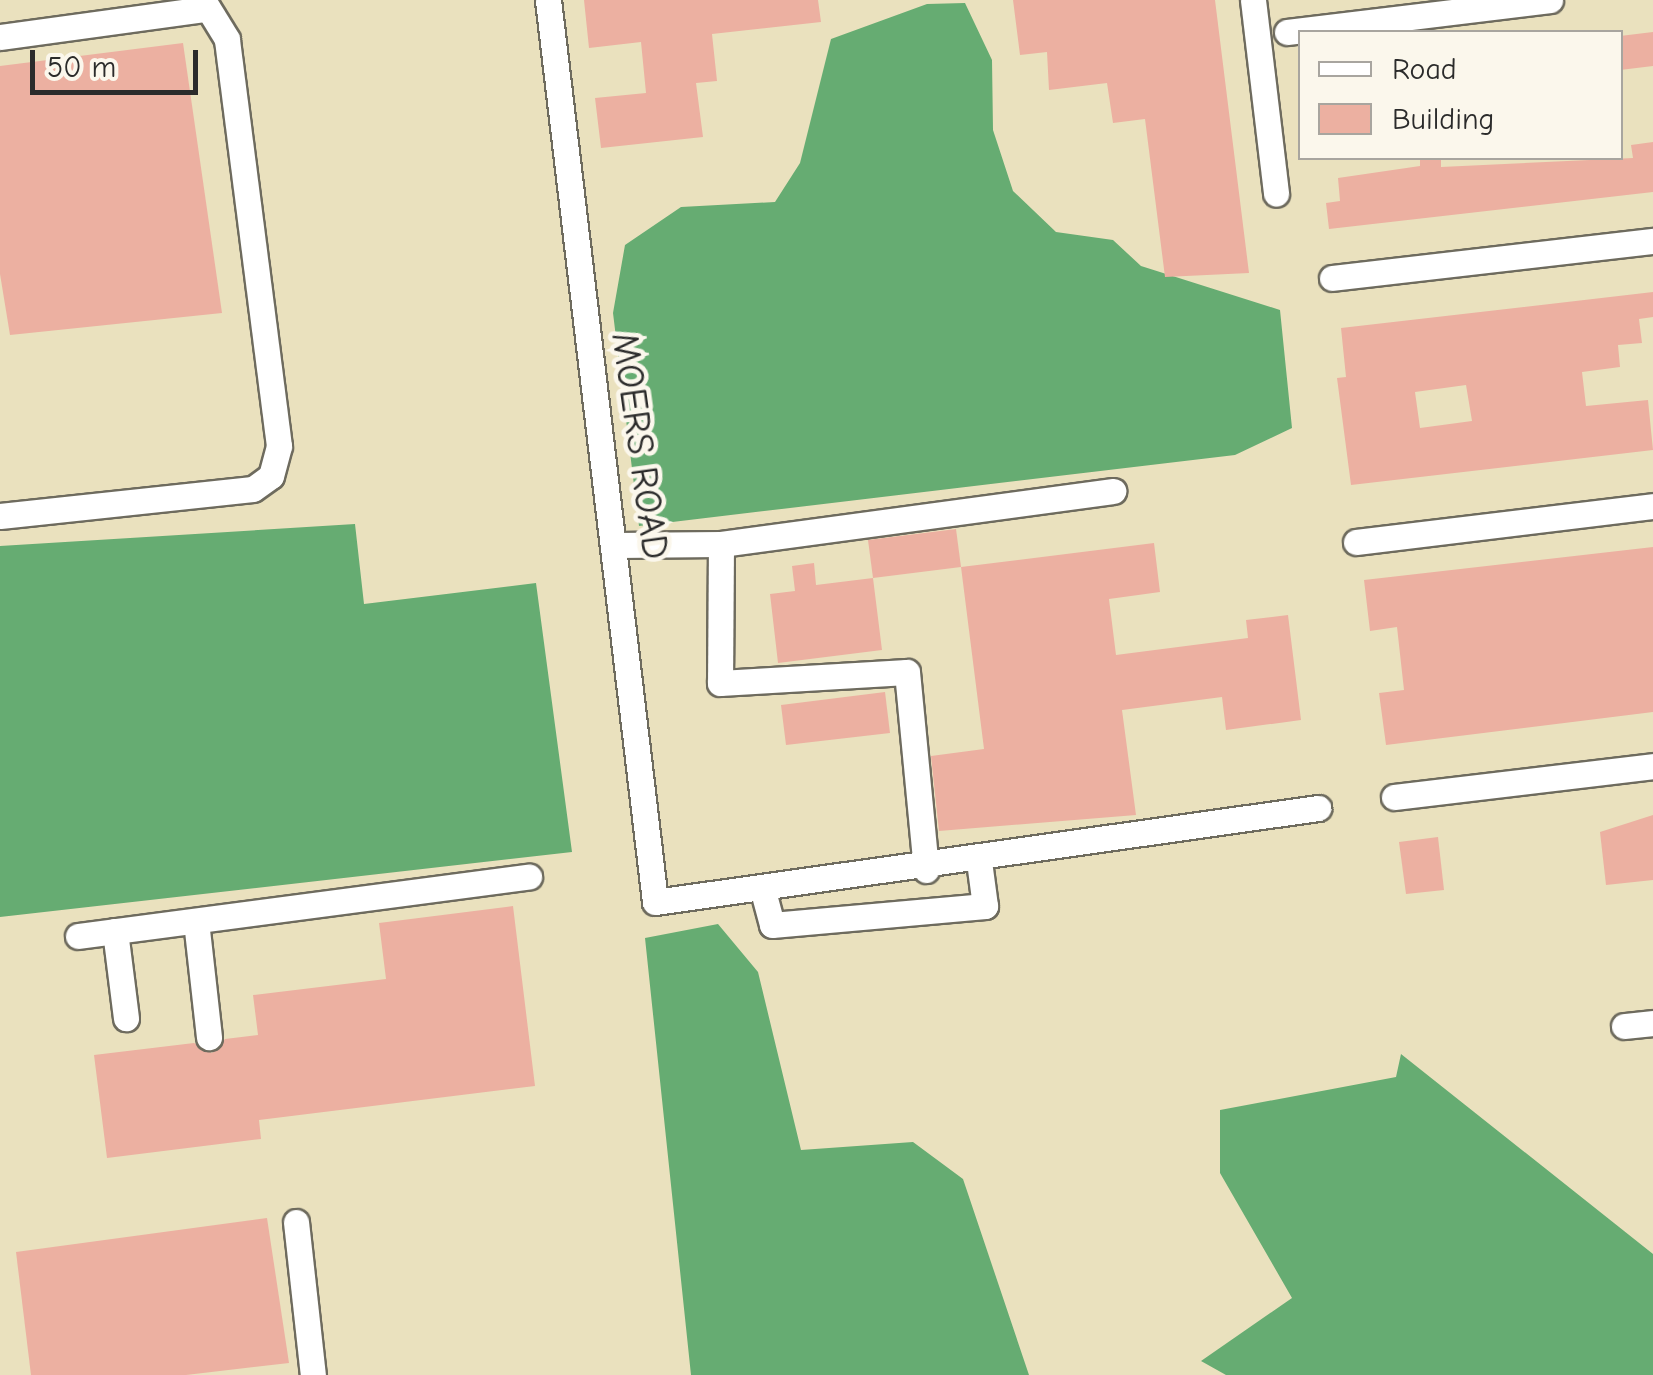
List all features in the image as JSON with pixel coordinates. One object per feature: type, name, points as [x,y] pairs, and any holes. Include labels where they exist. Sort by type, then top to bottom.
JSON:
[{"type":"street","name":"MOERS ROAD","points":[[548,0],[616,545],[655,902],[763,891]]},
{"type":"street","points":[[1254,0],[1276,194]]},
{"type":"street","points":[[1303,30],[1550,0]]},
{"type":"street","points":[[0,36],[203,4],[227,39],[278,446],[271,476],[253,488],[0,516]]},
{"type":"street","points":[[1287,32],[1298,31]]},
{"type":"street","points":[[1332,278],[1653,241]]},
{"type":"street","points":[[616,545],[721,544],[1113,491]]},
{"type":"street","points":[[1356,542],[1653,506]]},
{"type":"street","points":[[721,544],[720,683],[907,672],[926,870]]},
{"type":"street","points":[[1394,797],[1653,766]]},
{"type":"street","points":[[979,861],[985,906],[772,925],[763,891],[926,870],[979,861],[1318,808]]},
{"type":"street","points":[[78,936],[529,877]]},
{"type":"street","points":[[196,922],[209,1036]]},
{"type":"street","points":[[115,931],[126,1018]]},
{"type":"street","points":[[1624,1026],[1653,1023]]},
{"type":"street","points":[[296,1222],[313,1375]]},
{"type":"green space","points":[[965,3],[992,60],[993,130],[1013,191],[1056,232],[1113,240],[1141,266],[1280,310],[1292,428],[1235,455],[639,526],[613,313],[625,245],[681,207],[775,202],[800,163],[831,39],[927,4]]},
{"type":"green space","points":[[355,524],[364,604],[536,583],[572,852],[0,917],[0,546]]},
{"type":"green space","points":[[718,924],[758,972],[801,1150],[913,1142],[963,1179],[1029,1375],[691,1375],[645,938]]},
{"type":"green space","points":[[1401,1054],[1653,1254],[1653,1375],[1226,1375],[1201,1361],[1292,1298],[1220,1173],[1220,1110],[1396,1077]]},
{"type":"building","points":[[584,0],[818,0],[821,22],[712,34],[717,81],[696,83],[703,137],[601,148],[595,98],[646,93],[641,42],[589,48]]},
{"type":"building","points":[[1013,0],[1215,0],[1249,273],[1165,277],[1145,119],[1113,123],[1107,83],[1049,90],[1047,52],[1020,55]]},
{"type":"building","points":[[1653,32],[1653,66],[1623,70],[1623,36]]},
{"type":"building","points":[[183,43],[222,313],[10,335],[0,274],[0,66]]},
{"type":"building","points":[[1653,142],[1653,192],[1329,229],[1326,203],[1340,201],[1338,178],[1420,166],[1420,160],[1441,160],[1441,167],[1623,160],[1633,158],[1631,145]]},
{"type":"building","points":[[1653,292],[1653,317],[1639,319],[1642,343],[1618,345],[1620,367],[1582,372],[1586,406],[1648,400],[1653,450],[1351,485],[1337,378],[1346,377],[1341,328]],"holes":[[[1466,385],[1472,421],[1420,428],[1415,392]]]},
{"type":"building","points":[[956,529],[961,567],[873,578],[868,540]]},
{"type":"building","points":[[1154,543],[1160,592],[1109,599],[1116,655],[1248,638],[1246,620],[1288,615],[1301,720],[1226,730],[1222,697],[1122,710],[1136,815],[939,831],[931,756],[984,749],[961,567]]},
{"type":"building","points":[[1653,547],[1653,712],[1386,745],[1379,693],[1404,690],[1397,627],[1370,631],[1364,580]]},
{"type":"building","points":[[814,563],[816,585],[873,578],[882,650],[778,663],[770,594],[795,591],[792,566]]},
{"type":"building","points":[[885,692],[890,733],[786,745],[781,705]]},
{"type":"building","points":[[1653,815],[1653,880],[1606,885],[1600,832]]},
{"type":"building","points":[[1438,837],[1444,890],[1406,894],[1399,842]]},
{"type":"building","points":[[513,906],[535,1086],[259,1120],[261,1139],[107,1158],[94,1055],[194,1043],[212,1053],[225,1039],[258,1035],[253,995],[386,979],[379,923]]},
{"type":"building","points":[[267,1218],[289,1363],[186,1375],[31,1375],[16,1252]]}]
